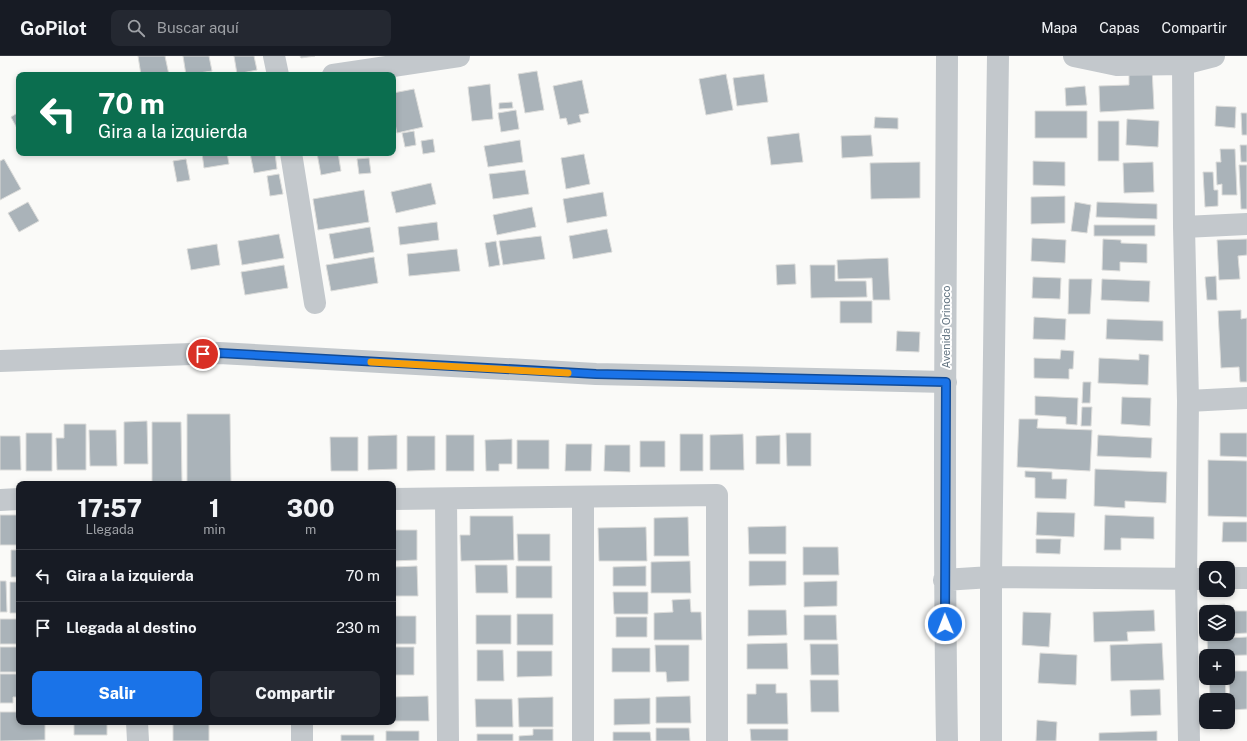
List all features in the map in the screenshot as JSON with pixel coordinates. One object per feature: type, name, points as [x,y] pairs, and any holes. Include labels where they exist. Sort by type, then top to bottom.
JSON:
[{"type":"street","points":[[274,56],[277,72]]},
{"type":"street","points":[[353,72],[459,56]]},
{"type":"street","name":"Avenida Orinoco","points":[[947,56],[944,580],[947,741]]},
{"type":"street","points":[[992,741],[991,577],[998,56]]},
{"type":"street","points":[[1074,56],[1183,64],[1214,56]]},
{"type":"street","points":[[1183,64],[1184,226],[1188,401],[1196,580],[1189,741]]},
{"type":"street","points":[[291,156],[315,303]]},
{"type":"street","points":[[1184,226],[1247,224]]},
{"type":"street","points":[[0,361],[219,353],[596,374],[946,382]]},
{"type":"street","points":[[1188,401],[1247,398]]},
{"type":"street","points":[[396,499],[717,495],[717,741]]},
{"type":"street","points":[[583,497],[583,741]]},
{"type":"street","points":[[446,499],[448,741]]},
{"type":"street","points":[[0,500],[16,500]]},
{"type":"street","points":[[944,580],[991,577],[1196,580]]},
{"type":"street","points":[[1235,578],[1247,578]]},
{"type":"street","points":[[138,725],[138,741]]},
{"type":"street","points":[[302,725],[302,741]]},
{"type":"building","points":[[138,56],[165,56],[168,72],[141,72]]},
{"type":"building","points":[[183,56],[209,56],[212,71],[186,72]]},
{"type":"building","points":[[234,56],[254,56],[257,70],[237,72]]},
{"type":"building","points":[[300,56],[315,56],[301,58]]},
{"type":"building","points":[[1152,68],[1154,109],[1100,112],[1099,86],[1129,85],[1129,70]]},
{"type":"building","points":[[537,71],[544,110],[525,113],[518,74]]},
{"type":"building","points":[[726,74],[733,110],[706,115],[699,79]]},
{"type":"building","points":[[764,74],[768,102],[737,106],[733,78]]},
{"type":"building","points":[[582,80],[589,113],[579,115],[581,122],[568,125],[566,118],[560,119],[553,86]]},
{"type":"building","points":[[490,84],[493,119],[472,121],[468,87]]},
{"type":"building","points":[[1085,86],[1087,105],[1066,106],[1065,88]]},
{"type":"building","points":[[414,89],[423,127],[397,133],[396,92]]},
{"type":"building","points":[[512,102],[513,108],[499,109],[499,103]]},
{"type":"building","points":[[1216,106],[1236,107],[1235,128],[1215,126]]},
{"type":"building","points":[[516,110],[519,129],[501,132],[498,113]]},
{"type":"building","points":[[1035,111],[1087,111],[1087,138],[1035,138]]},
{"type":"building","points":[[1241,113],[1247,113],[1247,135],[1242,135]]},
{"type":"building","points":[[16,114],[16,126],[11,117]]},
{"type":"building","points":[[875,117],[898,118],[898,129],[874,128]]},
{"type":"building","points":[[1127,119],[1159,121],[1158,147],[1126,145]]},
{"type":"building","points":[[1098,121],[1119,121],[1119,161],[1098,161]]},
{"type":"building","points":[[414,131],[416,145],[405,147],[402,133]]},
{"type":"building","points":[[799,133],[803,162],[771,165],[767,137]]},
{"type":"building","points":[[871,135],[873,156],[842,158],[841,136]]},
{"type":"building","points":[[433,139],[435,152],[423,154],[421,141]]},
{"type":"building","points":[[520,140],[523,162],[488,167],[484,146]]},
{"type":"building","points":[[1240,145],[1247,145],[1247,162],[1241,162]]},
{"type":"building","points":[[1220,149],[1235,149],[1237,195],[1222,195],[1222,184],[1217,185],[1216,162],[1221,162]]},
{"type":"building","points":[[584,154],[590,184],[566,189],[561,158]]},
{"type":"building","points":[[202,156],[228,156],[229,164],[204,168]]},
{"type":"building","points":[[251,156],[275,156],[277,169],[254,173]]},
{"type":"building","points":[[318,156],[338,156],[341,171],[321,175]]},
{"type":"building","points":[[369,158],[371,173],[359,174],[357,159]]},
{"type":"building","points":[[4,159],[21,189],[0,200],[0,161]]},
{"type":"building","points":[[186,159],[190,180],[177,182],[173,161]]},
{"type":"building","points":[[1033,161],[1065,162],[1065,186],[1033,185]]},
{"type":"building","points":[[920,162],[920,198],[871,199],[870,163]]},
{"type":"building","points":[[1153,162],[1154,192],[1124,193],[1123,163]]},
{"type":"building","points":[[1239,165],[1247,165],[1247,209],[1241,209]]},
{"type":"building","points":[[525,170],[529,194],[493,199],[489,174]]},
{"type":"building","points":[[1203,172],[1213,172],[1214,190],[1218,190],[1218,206],[1205,207]]},
{"type":"building","points":[[279,174],[283,194],[270,196],[267,176]]},
{"type":"building","points":[[431,183],[436,204],[396,213],[391,192]]},
{"type":"building","points":[[364,190],[369,222],[318,230],[313,199]]},
{"type":"building","points":[[603,192],[607,216],[567,223],[563,199]]},
{"type":"building","points":[[1065,196],[1065,223],[1031,224],[1031,197]]},
{"type":"building","points":[[28,202],[39,221],[19,232],[8,213]]},
{"type":"building","points":[[1075,202],[1091,205],[1087,233],[1071,231]]},
{"type":"building","points":[[1097,202],[1157,204],[1157,219],[1096,217]]},
{"type":"building","points":[[532,207],[536,227],[497,235],[493,215]]},
{"type":"building","points":[[437,222],[439,240],[400,245],[398,227]]},
{"type":"building","points":[[1094,225],[1155,225],[1155,236],[1094,236]]},
{"type":"building","points":[[370,227],[374,252],[334,259],[329,234]]},
{"type":"building","points":[[607,229],[612,252],[573,259],[569,236]]},
{"type":"building","points":[[279,234],[284,258],[242,265],[238,241]]},
{"type":"building","points":[[541,236],[545,259],[503,265],[499,241]]},
{"type":"building","points":[[1032,238],[1066,240],[1065,263],[1031,261]]},
{"type":"building","points":[[1103,239],[1121,240],[1121,243],[1147,244],[1147,263],[1120,262],[1120,271],[1102,270]]},
{"type":"building","points":[[1247,239],[1247,255],[1238,256],[1240,279],[1219,280],[1217,240]]},
{"type":"building","points":[[496,241],[500,265],[489,267],[485,243]]},
{"type":"building","points":[[217,244],[220,265],[191,270],[187,249]]},
{"type":"building","points":[[457,249],[460,271],[409,276],[407,254]]},
{"type":"building","points":[[374,257],[378,283],[331,291],[326,265]]},
{"type":"building","points":[[888,258],[890,300],[873,300],[872,278],[838,279],[837,260]]},
{"type":"building","points":[[795,264],[796,284],[777,285],[776,265]]},
{"type":"building","points":[[284,265],[288,288],[245,295],[241,272]]},
{"type":"building","points":[[810,265],[835,265],[835,281],[866,281],[867,297],[811,298]]},
{"type":"building","points":[[1216,276],[1217,300],[1207,300],[1205,277]]},
{"type":"building","points":[[1033,277],[1061,278],[1060,299],[1032,298]]},
{"type":"building","points":[[1069,279],[1092,279],[1090,314],[1068,314]]},
{"type":"building","points":[[1102,279],[1150,281],[1149,302],[1101,300]]},
{"type":"building","points":[[840,301],[872,301],[872,323],[840,323]]},
{"type":"building","points":[[1241,310],[1241,319],[1247,318],[1247,382],[1240,382],[1239,367],[1221,368],[1218,311]]},
{"type":"building","points":[[1034,317],[1066,319],[1065,340],[1033,339]]},
{"type":"building","points":[[1107,319],[1163,321],[1163,341],[1106,339]]},
{"type":"building","points":[[897,331],[920,332],[919,352],[896,351]]},
{"type":"building","points":[[1061,350],[1074,351],[1073,369],[1069,369],[1069,379],[1034,378],[1034,358],[1060,359]]},
{"type":"building","points":[[1139,354],[1149,355],[1148,385],[1098,383],[1099,358],[1139,360]]},
{"type":"building","points":[[1083,382],[1091,382],[1090,403],[1082,403]]},
{"type":"building","points":[[1035,396],[1078,398],[1077,425],[1066,424],[1066,417],[1035,415]]},
{"type":"building","points":[[1122,397],[1151,398],[1150,426],[1121,424]]},
{"type":"building","points":[[1082,407],[1092,407],[1091,426],[1081,426]]},
{"type":"building","points":[[187,414],[230,414],[231,481],[187,481]]},
{"type":"building","points":[[1019,419],[1038,419],[1037,428],[1092,430],[1090,471],[1017,467]]},
{"type":"building","points":[[147,421],[148,464],[124,464],[124,422]]},
{"type":"building","points":[[152,422],[181,422],[182,481],[152,481]]},
{"type":"building","points":[[64,424],[86,424],[86,470],[57,470],[56,438],[64,438]]},
{"type":"building","points":[[89,430],[116,430],[117,466],[90,466]]},
{"type":"building","points":[[26,433],[52,433],[52,471],[26,471]]},
{"type":"building","points":[[786,433],[811,433],[811,466],[787,466]]},
{"type":"building","points":[[1220,433],[1247,433],[1247,457],[1220,456]]},
{"type":"building","points":[[680,434],[703,434],[703,471],[680,471]]},
{"type":"building","points":[[743,434],[744,470],[710,470],[710,435]]},
{"type":"building","points":[[397,435],[397,469],[368,470],[368,436]]},
{"type":"building","points":[[446,435],[474,435],[474,471],[446,471]]},
{"type":"building","points":[[780,435],[780,464],[756,464],[756,436]]},
{"type":"building","points":[[1098,435],[1152,438],[1151,458],[1097,456]]},
{"type":"building","points":[[0,436],[20,436],[21,470],[0,470]]},
{"type":"building","points":[[407,436],[435,436],[435,470],[407,471]]},
{"type":"building","points":[[330,437],[358,437],[358,471],[331,471]]},
{"type":"building","points":[[512,439],[512,464],[499,464],[499,471],[486,471],[485,440]]},
{"type":"building","points":[[517,440],[549,440],[549,469],[517,469]]},
{"type":"building","points":[[640,441],[665,441],[665,467],[640,467]]},
{"type":"building","points":[[566,444],[592,444],[591,471],[565,471]]},
{"type":"building","points":[[605,445],[630,445],[630,472],[604,471]]},
{"type":"building","points":[[1208,460],[1247,461],[1247,517],[1208,516]]},
{"type":"building","points":[[1095,469],[1167,472],[1166,503],[1125,501],[1125,508],[1094,506]]},
{"type":"building","points":[[1025,471],[1052,472],[1052,479],[1067,479],[1066,499],[1035,498],[1035,478],[1025,477]]},
{"type":"building","points":[[1037,512],[1075,513],[1074,537],[1036,535]]},
{"type":"building","points":[[0,515],[16,515],[16,545],[0,545]]},
{"type":"building","points":[[1105,515],[1154,517],[1154,539],[1121,538],[1121,550],[1104,550]]},
{"type":"building","points":[[470,516],[513,516],[514,560],[461,561],[460,535],[470,535]]},
{"type":"building","points":[[688,517],[689,556],[654,556],[654,518]]},
{"type":"building","points":[[1223,522],[1247,522],[1247,542],[1222,542]]},
{"type":"building","points":[[786,526],[786,554],[749,554],[748,527]]},
{"type":"building","points":[[646,527],[647,561],[599,561],[598,528]]},
{"type":"building","points":[[396,530],[417,530],[417,560],[396,561]]},
{"type":"building","points":[[517,534],[550,534],[550,561],[518,561]]},
{"type":"building","points":[[1036,539],[1061,539],[1060,554],[1036,553]]},
{"type":"building","points":[[803,547],[838,547],[839,575],[803,575]]},
{"type":"building","points":[[11,550],[16,550],[16,577],[11,577]]},
{"type":"building","points":[[690,561],[691,593],[651,593],[651,562]]},
{"type":"building","points":[[749,561],[786,561],[786,585],[749,586]]},
{"type":"building","points":[[475,565],[507,565],[508,593],[476,593]]},
{"type":"building","points":[[417,566],[418,596],[396,596],[396,567]]},
{"type":"building","points":[[516,566],[552,566],[552,598],[516,598]]},
{"type":"building","points":[[646,566],[646,586],[613,586],[613,567]]},
{"type":"building","points":[[0,581],[6,581],[7,612],[0,612]]},
{"type":"building","points":[[837,581],[837,606],[804,607],[804,582]]},
{"type":"building","points":[[10,582],[16,582],[16,613],[10,613]]},
{"type":"building","points":[[613,592],[648,592],[648,614],[614,614]]},
{"type":"building","points":[[690,599],[691,612],[701,612],[702,640],[654,640],[654,613],[673,612],[672,600]]},
{"type":"building","points":[[748,610],[786,610],[787,635],[748,636]]},
{"type":"building","points":[[1154,610],[1155,631],[1127,632],[1128,641],[1094,642],[1093,612]]},
{"type":"building","points":[[1235,611],[1247,611],[1247,633],[1235,634]]},
{"type":"building","points":[[1023,612],[1051,613],[1049,647],[1022,645]]},
{"type":"building","points":[[517,614],[553,614],[553,645],[517,645]]},
{"type":"building","points":[[476,615],[511,615],[511,644],[476,644]]},
{"type":"building","points":[[804,615],[836,615],[837,640],[804,640]]},
{"type":"building","points":[[396,616],[416,616],[416,644],[396,644]]},
{"type":"building","points":[[616,617],[647,617],[647,637],[616,637]]},
{"type":"building","points":[[0,619],[16,619],[16,644],[0,644]]},
{"type":"building","points":[[1247,637],[1247,655],[1235,655],[1235,649],[1208,649],[1207,641],[1235,641],[1235,638]]},
{"type":"building","points":[[787,643],[788,669],[747,669],[747,644]]},
{"type":"building","points":[[1162,643],[1164,680],[1111,681],[1110,645]]},
{"type":"building","points":[[810,644],[838,644],[839,675],[811,675]]},
{"type":"building","points":[[655,645],[689,645],[689,681],[667,682],[666,672],[656,672]]},
{"type":"building","points":[[0,647],[16,647],[16,672],[0,672]]},
{"type":"building","points":[[396,647],[414,647],[414,675],[396,675]]},
{"type":"building","points":[[612,648],[650,648],[650,672],[612,672]]},
{"type":"building","points":[[477,650],[503,650],[504,681],[477,681]]},
{"type":"building","points":[[517,651],[552,651],[552,676],[517,677]]},
{"type":"building","points":[[1040,653],[1077,655],[1076,685],[1038,683]]},
{"type":"building","points":[[1235,671],[1247,671],[1247,709],[1235,710],[1235,693],[1230,693],[1229,685],[1235,685]]},
{"type":"building","points":[[0,674],[16,674],[16,697],[13,697],[13,703],[0,703]]},
{"type":"building","points":[[810,680],[838,680],[839,712],[811,712]]},
{"type":"building","points":[[756,684],[776,684],[776,693],[787,693],[788,724],[747,724],[747,694],[756,694]]},
{"type":"building","points":[[1209,685],[1225,685],[1226,693],[1210,693]]},
{"type":"building","points":[[1160,689],[1161,715],[1131,716],[1130,690]]},
{"type":"building","points":[[428,696],[429,721],[396,721],[396,697]]},
{"type":"building","points":[[690,696],[691,723],[656,723],[656,697]]},
{"type":"building","points":[[553,697],[553,727],[519,727],[518,698]]},
{"type":"building","points":[[650,698],[650,724],[614,725],[614,699]]},
{"type":"building","points":[[475,699],[512,699],[513,727],[476,727]]},
{"type":"building","points":[[0,712],[16,712],[16,725],[45,725],[45,740],[0,741]]},
{"type":"building","points":[[1037,720],[1057,722],[1056,741],[1036,741]]},
{"type":"building","points":[[74,725],[107,725],[107,735],[74,735]]},
{"type":"building","points":[[173,725],[209,725],[209,741],[173,741]]},
{"type":"building","points":[[656,728],[689,728],[690,741],[656,741]]},
{"type":"building","points":[[533,729],[553,729],[553,741],[519,741],[519,736],[533,735]]},
{"type":"building","points":[[750,729],[788,729],[788,741],[751,741]]},
{"type":"building","points":[[386,731],[419,731],[419,741],[386,741]]},
{"type":"building","points":[[1157,731],[1157,741],[1099,741],[1099,733]]},
{"type":"building","points":[[613,732],[650,732],[651,741],[613,741]]},
{"type":"building","points":[[477,734],[513,734],[513,741],[477,741]]},
{"type":"building","points":[[341,735],[374,735],[374,741],[341,741]]},
{"type":"slow traffic","points":[[371,362],[568,373]]},
{"type":"route","points":[[203,354],[219,353],[596,374],[946,382],[945,624]]}]
